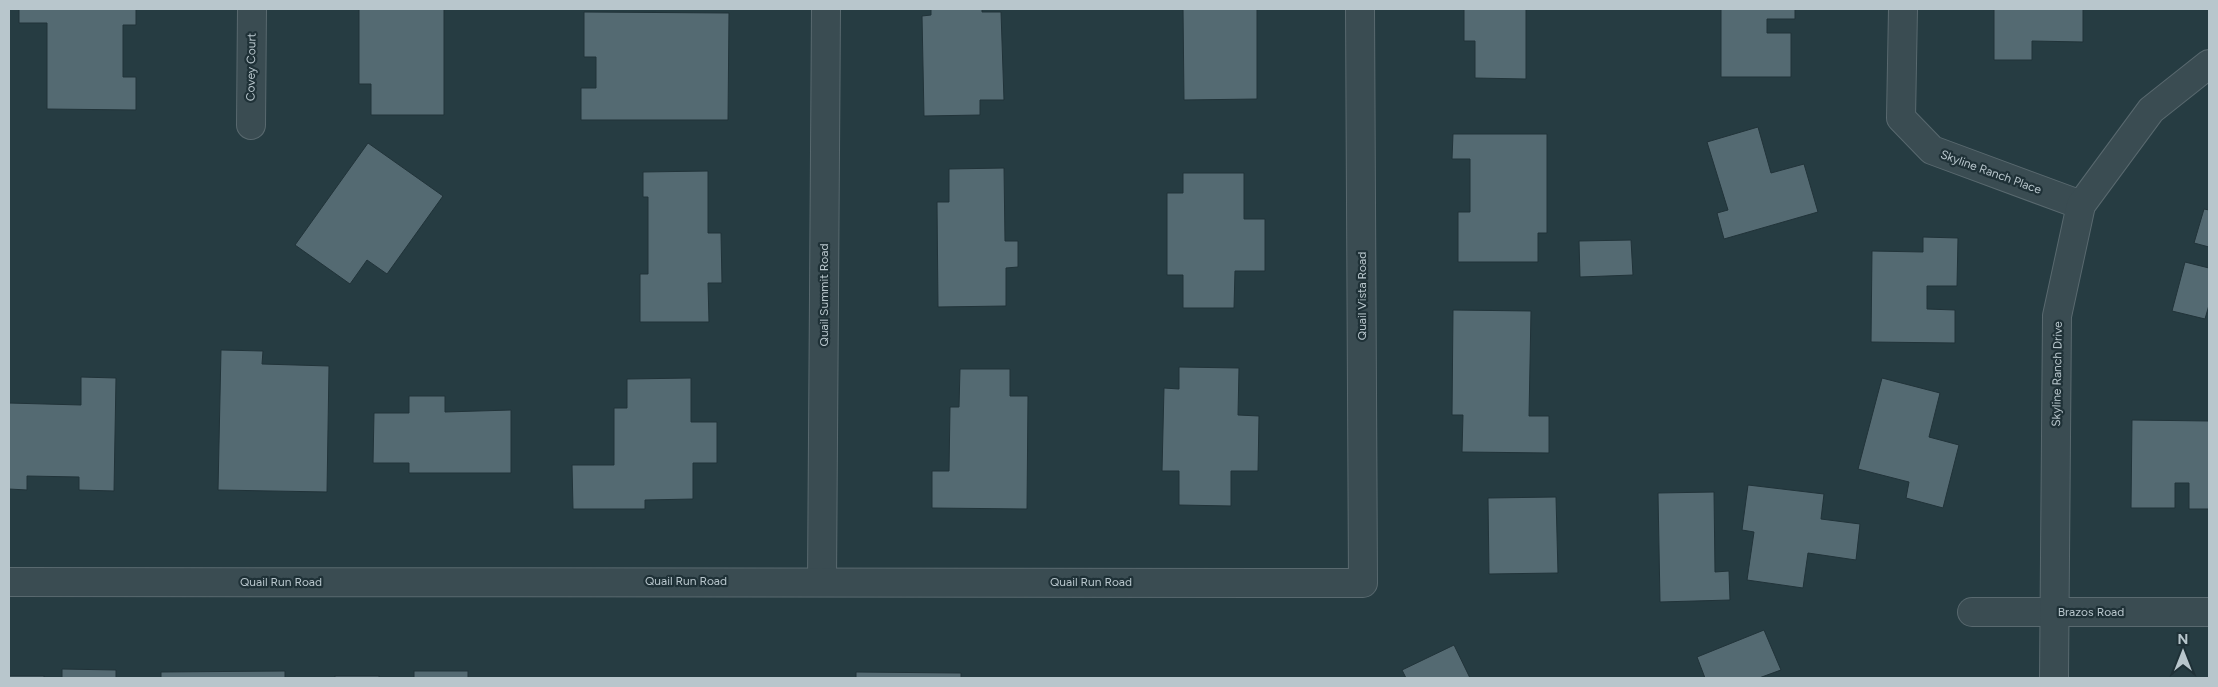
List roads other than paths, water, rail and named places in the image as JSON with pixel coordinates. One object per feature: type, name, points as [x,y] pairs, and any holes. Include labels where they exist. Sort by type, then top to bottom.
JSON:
[{"type":"street","name":"Covey Court","points":[[250,126],[252,9]]},
{"type":"street","name":"Quail Summit Road","points":[[822,581],[826,9]]},
{"type":"street","name":"Quail Vista Road","points":[[1360,9],[1363,583]]},
{"type":"street","name":"Skyline Ranch Place","points":[[1903,9],[1901,118],[1932,150],[2081,205]]},
{"type":"street","name":"Skyline Ranch Drive","points":[[2054,678],[2057,316],[2081,205],[2151,110],[2209,64]]},
{"type":"street","name":"Quail Run Road","points":[[9,582],[822,581],[1363,583]]},
{"type":"street","name":"Brazos Road","points":[[1972,612],[2209,612]]}]
